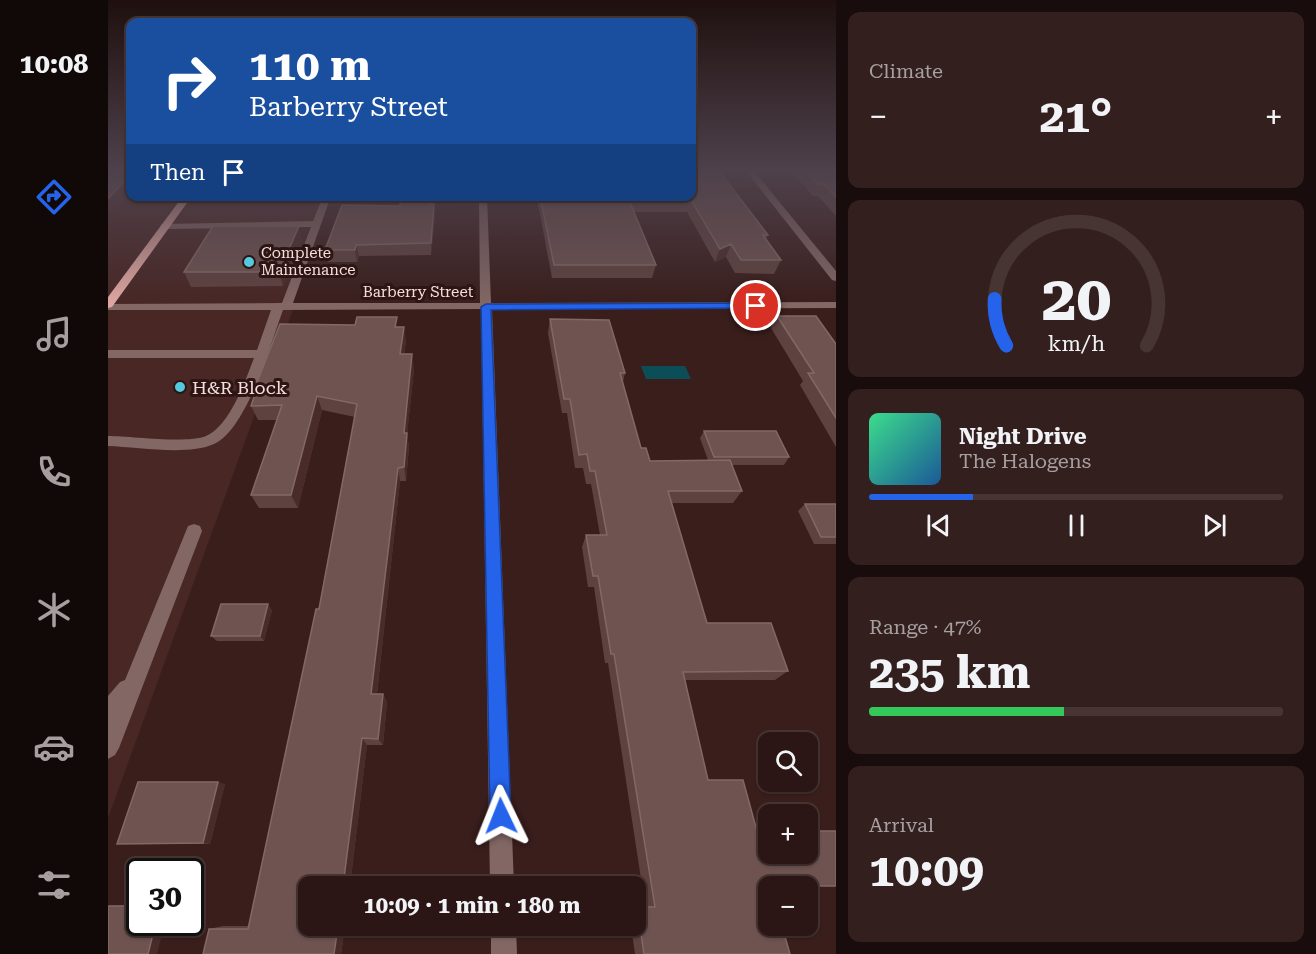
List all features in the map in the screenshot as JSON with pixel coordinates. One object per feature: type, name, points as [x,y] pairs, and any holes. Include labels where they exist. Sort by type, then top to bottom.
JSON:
[{"type":"main road","points":[[108,306],[173,216]]},
{"type":"street","points":[[108,441],[209,441],[225,430],[235,415],[320,216]]},
{"type":"street","points":[[484,216],[502,876]]},
{"type":"street","points":[[786,216],[836,278]]},
{"type":"street","points":[[165,226],[317,224]]},
{"type":"street","name":"Barberry Street","points":[[108,306],[836,305]]},
{"type":"street","points":[[108,354],[260,354]]},
{"type":"street","points":[[108,748],[194,531]]},
{"type":"street","points":[[108,712],[136,677]]},
{"type":"street","points":[[504,936],[504,954]]},
{"type":"shaded area","points":[[108,216],[320,216],[286,307],[294,307],[108,818]]},
{"type":"water","points":[[641,366],[685,366],[691,379],[646,379]]},
{"type":"building","points":[[338,216],[433,216],[431,243],[356,245],[355,250],[325,250]]},
{"type":"building","points":[[544,216],[635,216],[656,265],[554,265]]},
{"type":"building","points":[[700,216],[753,216],[768,235],[763,235],[781,260],[741,260],[731,244],[720,249]]},
{"type":"building","points":[[213,226],[299,226],[279,272],[184,272]]},
{"type":"building","points":[[777,316],[816,316],[836,344],[836,418],[808,373],[814,373]]},
{"type":"building","points":[[357,317],[397,317],[395,327],[404,327],[400,354],[412,354],[404,433],[407,433],[404,467],[398,468],[371,694],[383,694],[378,739],[362,738],[344,876],[298,876],[298,936],[337,936],[334,954],[203,954],[209,929],[248,929],[316,609],[319,609],[357,404],[317,396],[291,495],[251,495],[282,405],[251,406],[258,385],[256,385],[280,324],[355,325]]},
{"type":"building","points":[[550,319],[609,320],[625,373],[620,373],[641,448],[646,448],[650,461],[730,460],[742,491],[668,491],[707,623],[771,623],[788,671],[683,672],[708,780],[743,780],[758,831],[758,864],[818,864],[818,831],[836,831],[836,886],[818,886],[818,876],[758,876],[758,936],[785,936],[790,954],[644,954],[641,936],[646,936],[646,907],[655,907],[614,654],[611,654],[598,576],[593,576],[586,535],[607,535],[595,471],[590,471],[587,454],[579,455],[570,399],[564,399]]},
{"type":"building","points":[[704,431],[776,431],[789,457],[714,457]]},
{"type":"building","points":[[805,504],[836,504],[836,537],[821,537]]},
{"type":"building","points":[[221,604],[268,604],[260,636],[211,636]]},
{"type":"building","points":[[138,782],[218,782],[203,843],[117,844]]},
{"type":"building","points":[[108,906],[126,906],[126,936],[152,936],[148,954],[108,954]]},
{"type":"place","name":"Complete Maintenance","points":[[249,262]]},
{"type":"place","name":"H&R Block","points":[[180,387]]},
{"type":"route","points":[[501,816],[486,307],[756,306]]}]
